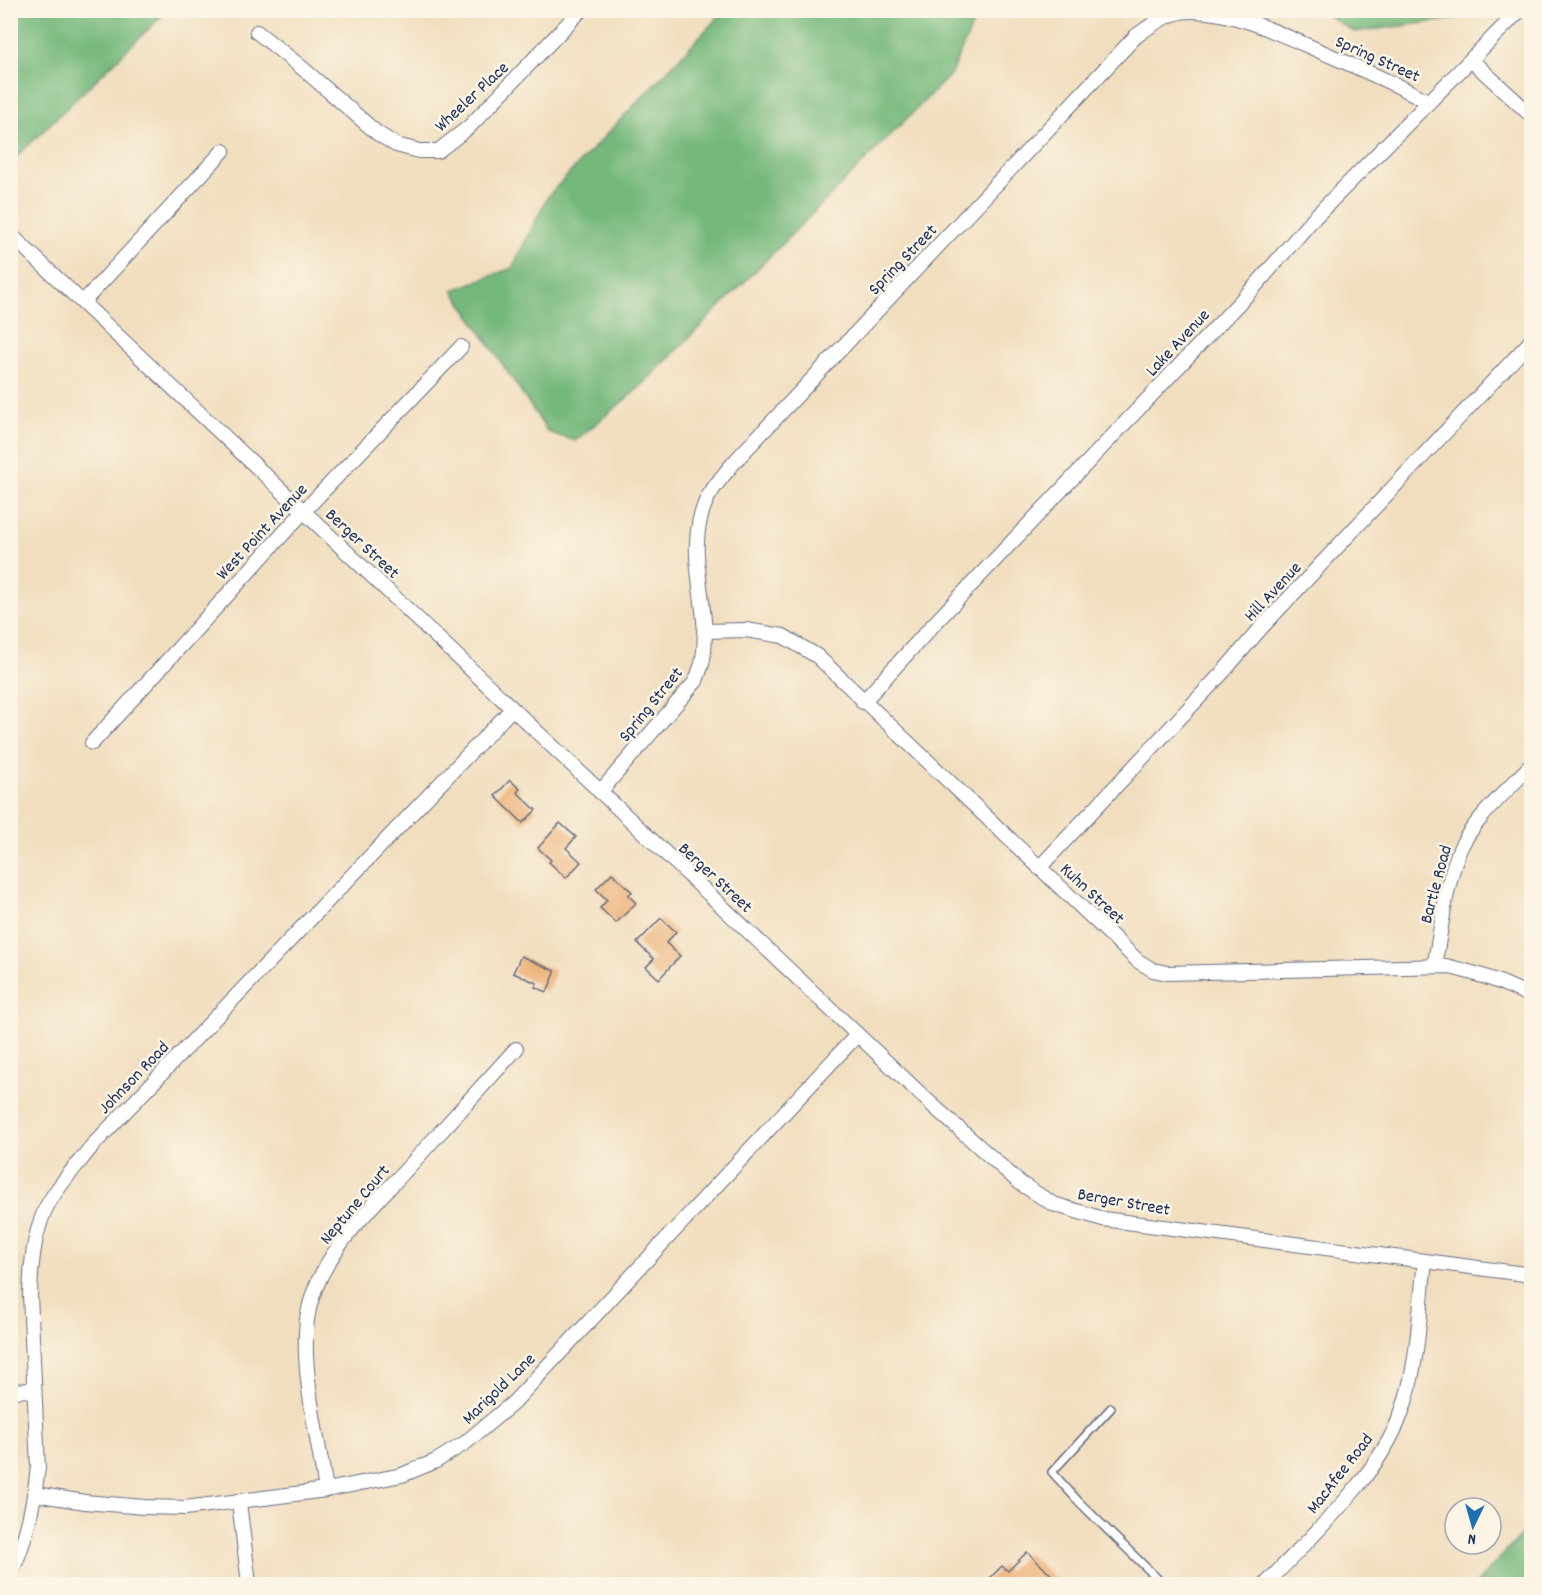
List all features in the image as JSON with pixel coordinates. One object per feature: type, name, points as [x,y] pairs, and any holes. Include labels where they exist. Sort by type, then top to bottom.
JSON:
[{"type":"street","name":"Wheeler Place","points":[[257,32],[377,133],[396,145],[419,151],[438,151],[469,126],[580,10]]},
{"type":"street","name":"Lake Avenue","points":[[863,702],[951,606],[1257,284],[1312,219],[1520,10]]},
{"type":"street","name":"Spring Street","points":[[600,792],[696,681],[703,659],[704,631],[695,553],[701,515],[708,497],[738,458],[1136,36],[1161,18],[1188,11],[1221,14],[1279,34],[1406,89],[1429,102]]},
{"type":"street","points":[[1471,60],[1532,116]]},
{"type":"street","points":[[83,302],[223,151]]},
{"type":"street","name":"Berger Street","points":[[10,234],[857,1035],[1020,1183],[1053,1204],[1102,1219],[1532,1275]]},
{"type":"street","name":"Hill Avenue","points":[[1040,868],[1223,672],[1261,628],[1532,340]]},
{"type":"street","name":"West Point Avenue","points":[[92,743],[303,512],[461,347]]},
{"type":"street","name":"Kuhn Street","points":[[704,631],[746,630],[783,636],[817,656],[1138,961],[1153,970],[1167,973],[1446,966],[1482,974],[1532,997]]},
{"type":"street","name":"Johnson Road","points":[[10,1575],[18,1560],[38,1467],[30,1295],[34,1241],[44,1211],[64,1181],[93,1145],[512,709]]},
{"type":"street","name":"Bartle Road","points":[[1434,966],[1452,874],[1461,848],[1474,827],[1532,764]]},
{"type":"street","name":"Marigold Lane","points":[[34,1494],[85,1502],[185,1508],[326,1490],[402,1475],[436,1461],[465,1443],[513,1403],[857,1035]]},
{"type":"street","name":"Neptune Court","points":[[326,1490],[305,1358],[308,1318],[314,1290],[334,1252],[354,1228],[516,1049]]},
{"type":"street","name":"MacAfee Road","points":[[1266,1584],[1353,1490],[1383,1450],[1401,1414],[1412,1374],[1425,1261]]},
{"type":"street","points":[[10,1391],[33,1390]]},
{"type":"street","points":[[239,1502],[249,1584]]},
{"type":"lane","points":[[1111,1408],[1052,1472],[1079,1502],[1163,1584]]},
{"type":"green space","points":[[11,10],[167,10],[167,11],[11,162]]},
{"type":"green space","points":[[724,11],[979,11],[950,75],[639,388],[575,441],[548,432],[453,290],[512,268],[548,196]]},
{"type":"green space","points":[[1321,11],[1460,11],[1455,19],[1354,32]]},
{"type":"green space","points":[[1531,1525],[1531,1584],[1476,1584]]},
{"type":"building","points":[[510,780],[520,789],[517,792],[536,810],[523,823],[495,796]]},
{"type":"building","points":[[560,823],[576,837],[566,848],[581,862],[566,878],[538,848]]},
{"type":"building","points":[[612,873],[632,892],[628,895],[636,903],[616,923],[600,908],[607,900],[596,889]]},
{"type":"building","points":[[661,918],[676,932],[666,943],[680,956],[659,979],[646,967],[654,959],[637,943]]},
{"type":"building","points":[[521,956],[555,971],[547,992],[535,987],[537,983],[513,973]]},
{"type":"building","points":[[1027,1552],[1061,1584],[984,1584],[1002,1566],[1008,1571]]}]
